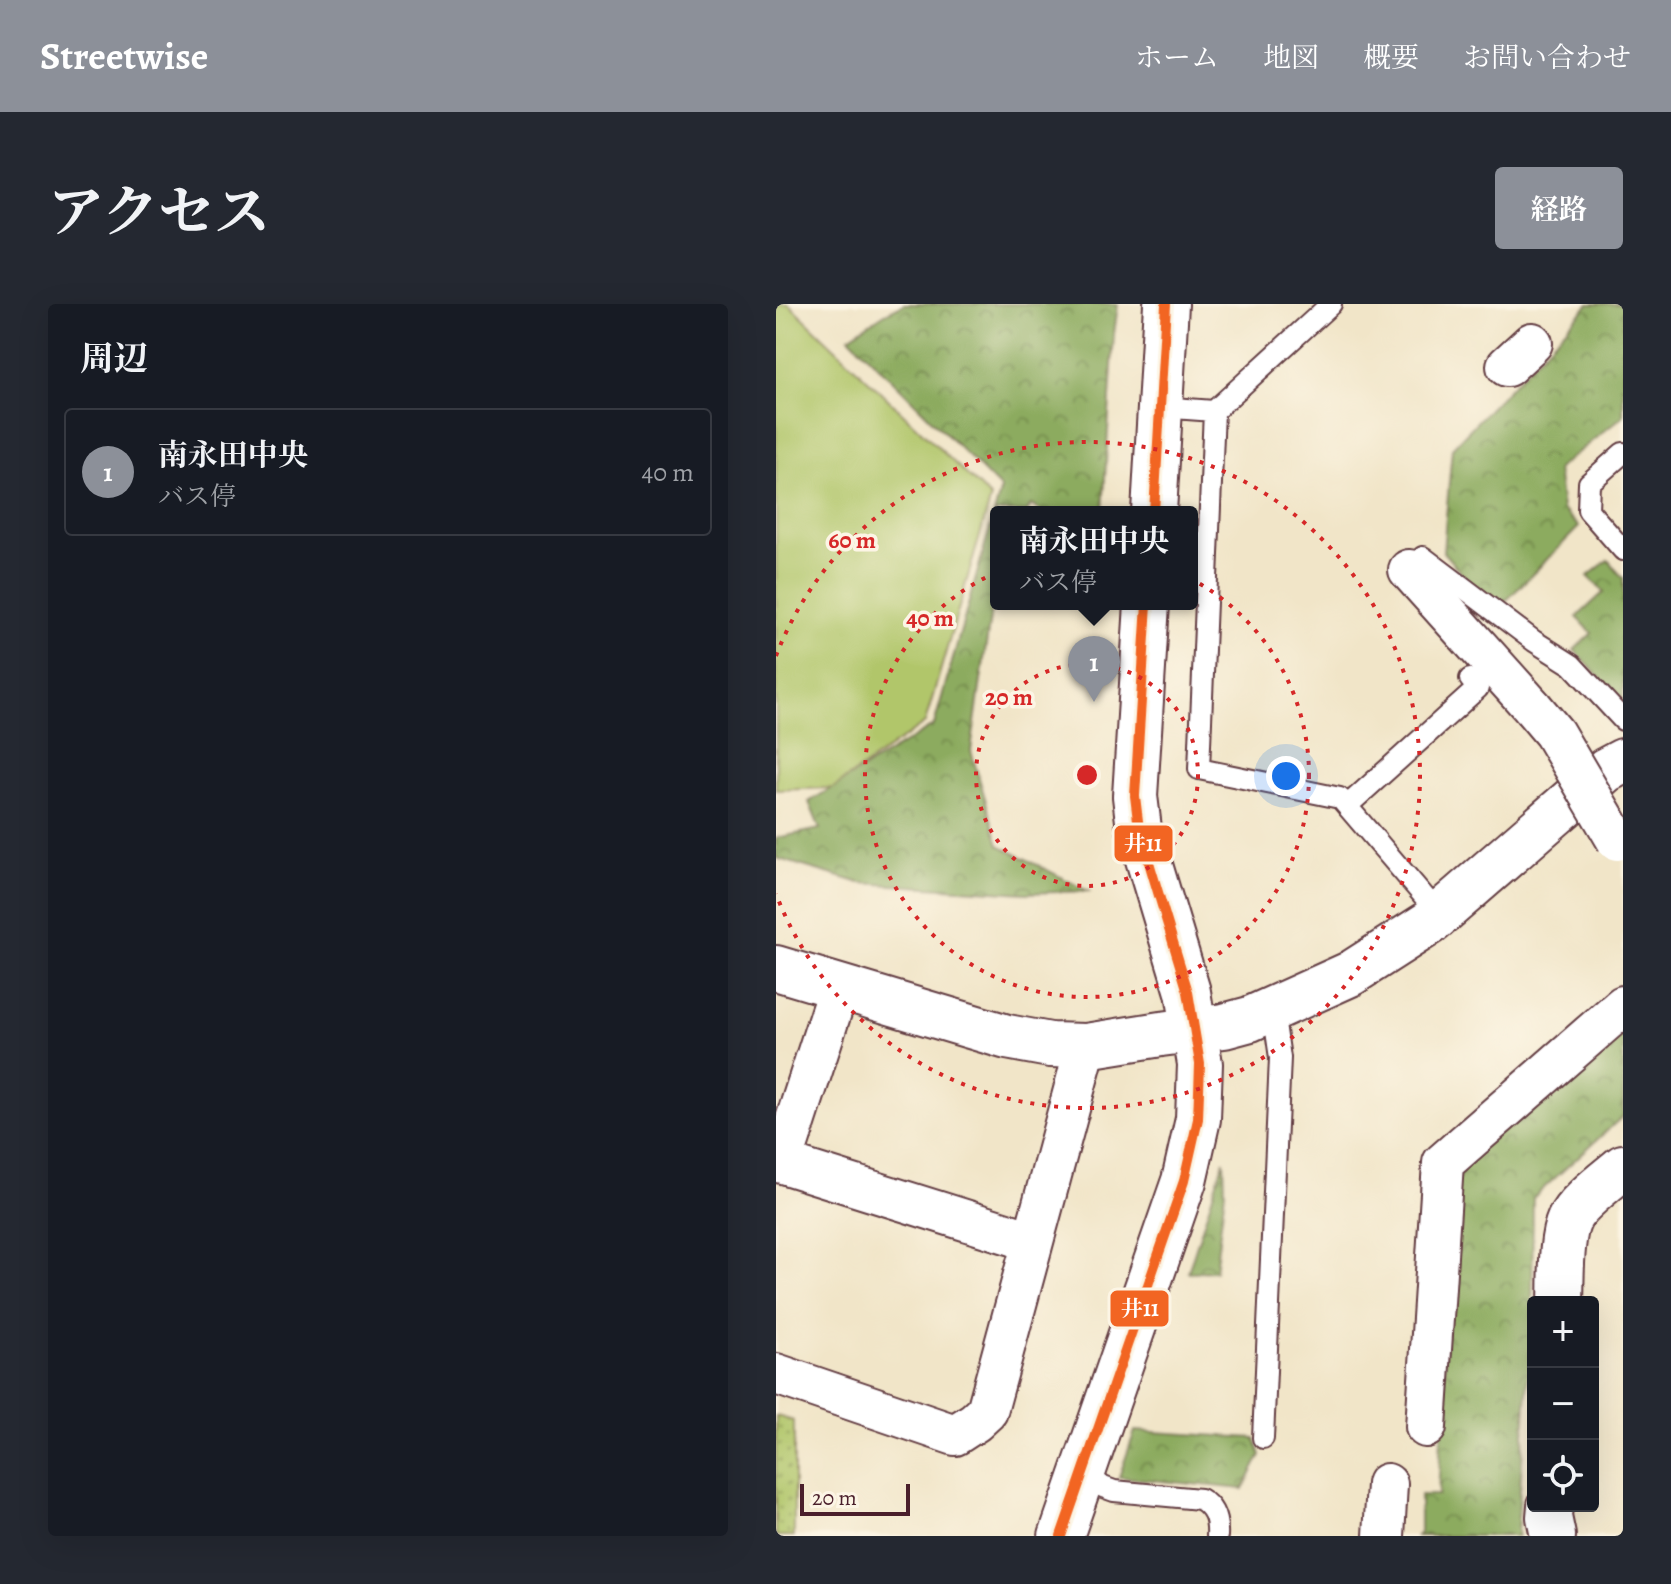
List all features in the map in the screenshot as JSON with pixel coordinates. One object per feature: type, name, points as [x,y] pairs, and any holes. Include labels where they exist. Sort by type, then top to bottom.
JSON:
[{"type":"street","points":[[1154,506],[1166,304]]},
{"type":"street","points":[[1416,563],[1482,679],[1533,708],[1554,733],[1620,843]]},
{"type":"street","points":[[1061,1536],[1184,1181],[1198,1119],[1200,1064],[1188,992],[1139,829],[1135,796],[1147,610]]},
{"type":"street","points":[[776,968],[1050,1045],[1086,1046],[1224,1026],[1273,1010],[1350,974],[1440,915],[1606,770],[1623,761]]},
{"type":"street","points":[[839,987],[779,1162],[1032,1241]]},
{"type":"street","points":[[1426,1427],[1443,1163],[1623,1006]]},
{"type":"street","points":[[776,1374],[955,1435],[987,1411],[1086,1046]]},
{"type":"street","points":[[1561,1296],[1569,1217],[1623,1167]]},
{"type":"street","points":[[1384,1536],[1387,1484]]},
{"type":"street","points":[[1549,1512],[1553,1536]]},
{"type":"lane","points":[[1331,304],[1214,411],[1199,769],[1340,798],[1440,915]]},
{"type":"lane","points":[[1160,407],[1214,411]]},
{"type":"lane","points":[[1623,453],[1589,483],[1588,510],[1623,550]]},
{"type":"lane","points":[[1416,563],[1572,665],[1623,720]]},
{"type":"lane","points":[[1347,806],[1482,679]]},
{"type":"lane","points":[[1263,1438],[1280,1058],[1273,1010]]},
{"type":"lane","points":[[1083,1471],[1103,1487],[1114,1491],[1200,1499],[1209,1504],[1215,1514],[1217,1536]]},
{"type":"green space","points":[[776,304],[789,304],[991,498],[925,723],[833,788],[776,790]]},
{"type":"green space","points":[[904,304],[1118,304],[1103,506],[996,506],[1001,489],[849,337]]},
{"type":"green space","points":[[1589,304],[1623,304],[1623,416],[1557,469],[1562,509],[1579,527],[1500,607],[1469,582],[1443,552],[1452,448]]},
{"type":"green space","points":[[990,528],[991,610],[971,751],[999,845],[1088,891],[1026,893],[860,883],[776,858],[776,838],[820,829],[809,802],[934,725]]},
{"type":"green space","points":[[1608,560],[1623,578],[1623,702],[1574,650],[1592,633],[1577,617],[1604,592],[1588,576]]},
{"type":"green space","points":[[1623,1018],[1623,1116],[1533,1198],[1532,1296],[1527,1296],[1527,1391],[1518,1536],[1416,1536],[1420,1532],[1420,1495],[1438,1495],[1455,1165]]},
{"type":"green space","points":[[1224,1160],[1225,1191],[1215,1271],[1188,1272]]},
{"type":"green space","points":[[776,1416],[794,1421],[794,1536],[776,1536]]},
{"type":"green space","points":[[1135,1431],[1255,1438],[1261,1455],[1243,1489],[1119,1477]]},
{"type":"transit line","name":"井11","points":[[1154,506],[1166,304]]},
{"type":"transit line","name":"井11","points":[[1061,1536],[1184,1181],[1198,1119],[1200,1064],[1188,992],[1139,829],[1135,796],[1147,610]]},
{"type":"place","name":"南永田中央","points":[[1094,702]]}]
